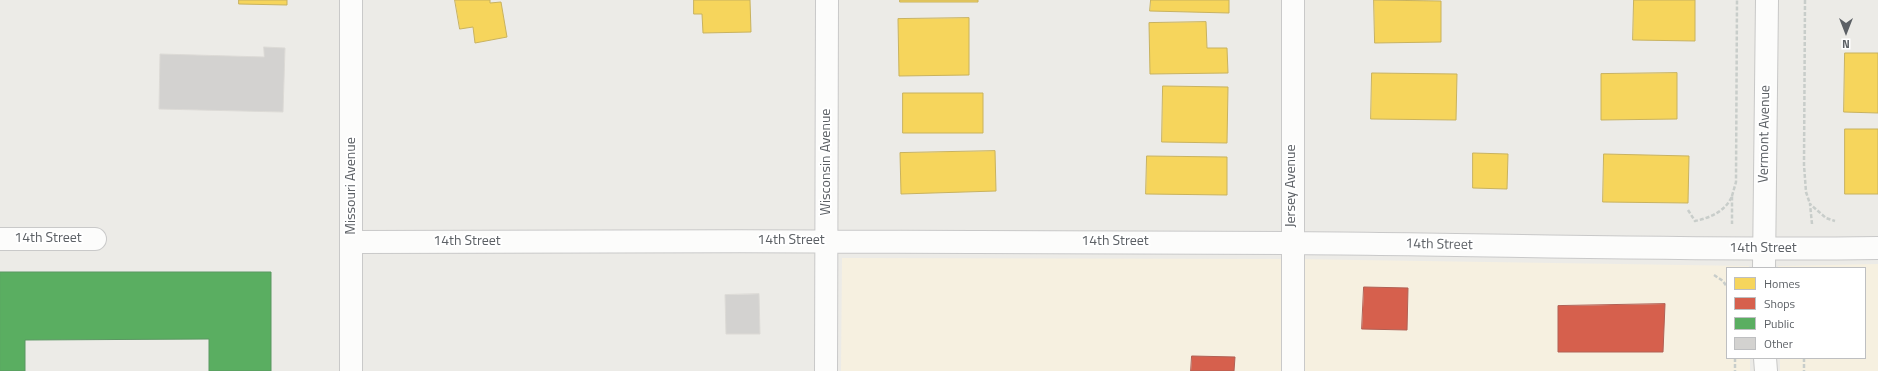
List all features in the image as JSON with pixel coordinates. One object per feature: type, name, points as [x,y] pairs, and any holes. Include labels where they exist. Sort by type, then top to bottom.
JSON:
[{"type":"street","name":"Missouri Avenue","points":[[351,371],[352,0]]},
{"type":"street","name":"Wisconsin Avenue","points":[[826,371],[827,0]]},
{"type":"street","name":"Jersey Avenue","points":[[1292,371],[1293,0]]},
{"type":"street","name":"Vermont Avenue","points":[[1763,259],[1767,0]]},
{"type":"street","name":"14th Street","points":[[0,239],[95,239]]},
{"type":"street","name":"14th Street","points":[[352,242],[827,241],[1292,243],[1763,259],[1878,248]]},
{"type":"street","points":[[1765,359],[1766,371]]},
{"type":"path","points":[[1732,196],[1736,182],[1737,0]]},
{"type":"path","points":[[1805,0],[1804,166],[1806,192],[1810,204]]},
{"type":"path","points":[[1735,359],[1735,371]]},
{"type":"path","points":[[1804,359],[1804,371]]},
{"type":"shaded area","points":[[842,258],[1292,259],[1749,266],[1726,267],[1726,359],[1750,359],[1750,371],[841,371]]},
{"type":"shaded area","points":[[1878,264],[1878,371],[1780,371],[1780,359],[1866,359],[1866,267],[1778,266]]},
{"type":"building: Homes","points":[[239,0],[287,0],[287,5],[239,4]]},
{"type":"building: Homes","points":[[455,0],[490,0],[490,3],[501,2],[507,37],[475,43],[473,27],[460,29]]},
{"type":"building: Homes","points":[[694,0],[750,0],[751,32],[703,33],[702,14],[694,14]]},
{"type":"building: Homes","points":[[900,0],[978,0],[978,2],[900,2]]},
{"type":"building: Homes","points":[[1151,0],[1229,0],[1229,13],[1150,11]]},
{"type":"building: Homes","points":[[1374,0],[1441,1],[1441,42],[1375,43]]},
{"type":"building: Homes","points":[[1634,0],[1695,0],[1695,41],[1633,40]]},
{"type":"building: Homes","points":[[969,18],[969,75],[899,76],[898,19]]},
{"type":"building: Homes","points":[[1206,22],[1207,48],[1227,48],[1228,73],[1150,74],[1149,23]]},
{"type":"building: Homes","points":[[1845,53],[1878,53],[1878,113],[1844,112]]},
{"type":"building: Homes","points":[[1372,73],[1457,74],[1456,120],[1371,119]]},
{"type":"building: Homes","points":[[1677,73],[1677,119],[1601,120],[1601,74]]},
{"type":"building: Homes","points":[[1163,86],[1228,87],[1227,143],[1162,142]]},
{"type":"building: Homes","points":[[903,93],[983,93],[983,133],[903,133]]},
{"type":"building: Homes","points":[[1845,129],[1878,129],[1878,194],[1845,194]]},
{"type":"building: Homes","points":[[995,151],[996,191],[901,194],[900,153]]},
{"type":"building: Homes","points":[[1473,153],[1508,154],[1507,189],[1473,188]]},
{"type":"building: Homes","points":[[1604,154],[1689,156],[1688,203],[1603,202]]},
{"type":"building: Homes","points":[[1147,156],[1227,157],[1227,195],[1146,194]]},
{"type":"building: Shops","points":[[1364,287],[1408,288],[1407,330],[1362,329]]},
{"type":"building: Shops","points":[[1665,304],[1663,352],[1558,352],[1558,306]]},
{"type":"building: Shops","points":[[1192,356],[1235,357],[1234,371],[1191,371]]},
{"type":"building: Public","points":[[0,272],[271,272],[271,371],[209,371],[209,339],[25,340],[25,371],[0,371]]},
{"type":"building: Other","points":[[264,47],[285,48],[283,112],[159,109],[160,54],[264,57]]},
{"type":"building: Other","points":[[759,294],[760,334],[726,334],[725,295]]}]
